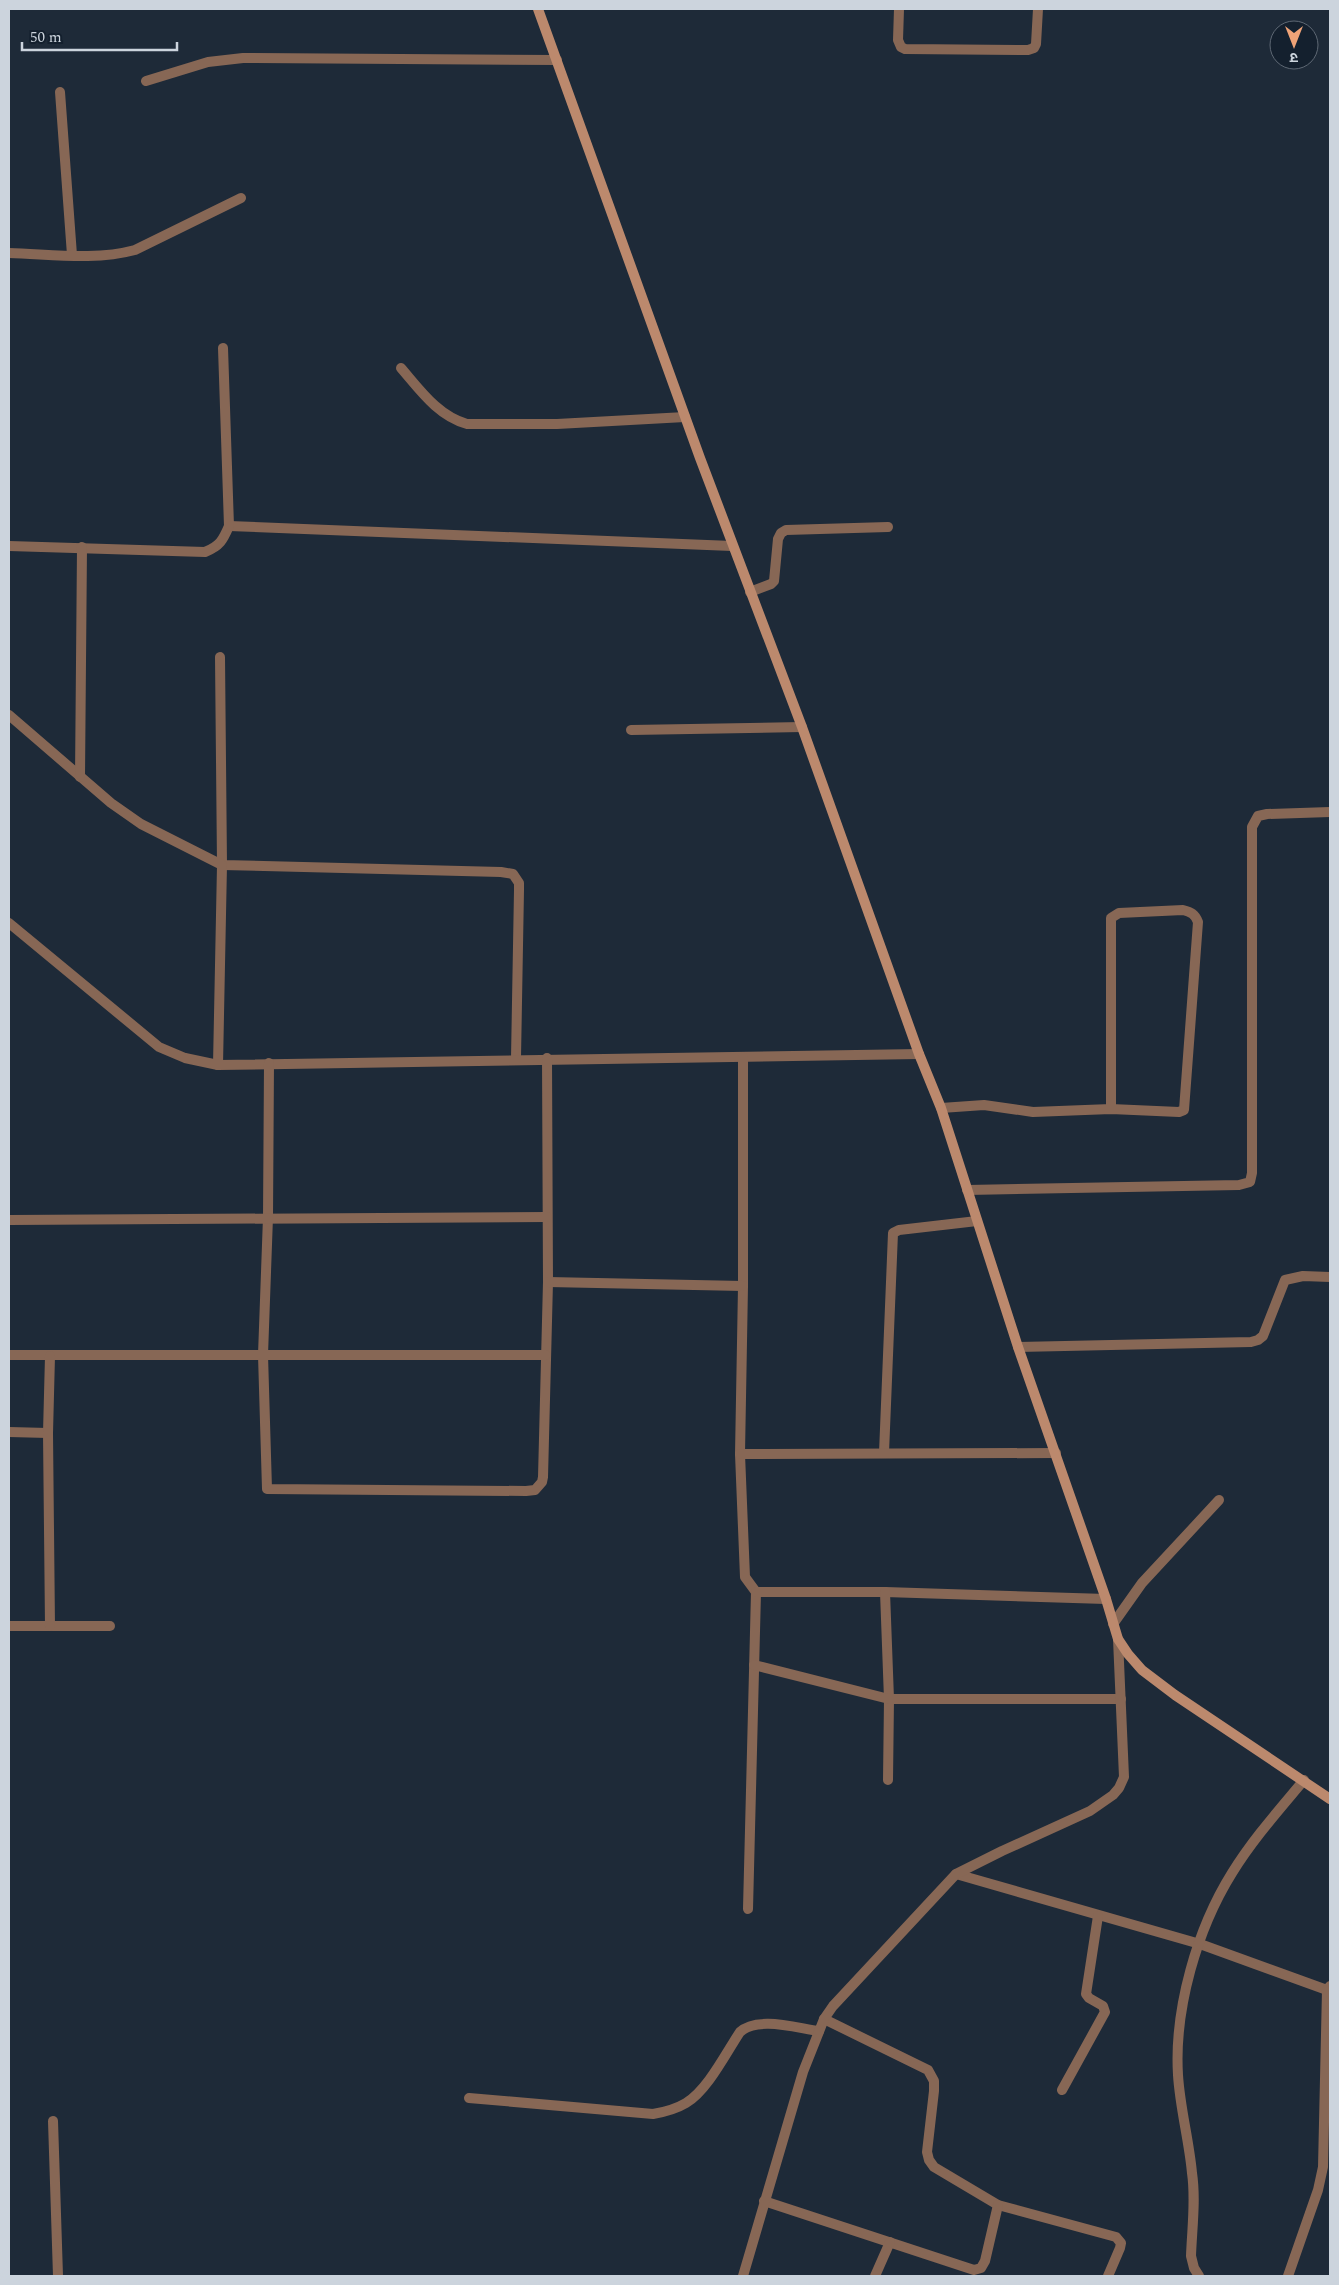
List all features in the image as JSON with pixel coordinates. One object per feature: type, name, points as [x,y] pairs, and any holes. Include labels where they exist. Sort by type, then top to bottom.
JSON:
[{"type":"street","points":[[538,9],[685,418],[802,727],[885,954],[919,1054],[941,1108],[1018,1347],[1056,1453],[1118,1639],[1124,1777],[1122,1783],[1113,1795],[1090,1811],[956,1874],[918,1913],[882,1956],[845,1992],[824,2018],[803,2072],[743,2276]]},
{"type":"street","points":[[899,9],[898,40],[904,49],[1028,50],[1034,48],[1036,44],[1038,9]]},
{"type":"street","points":[[146,81],[208,62],[243,58],[557,60]]},
{"type":"street","points":[[60,92],[72,255]]},
{"type":"street","points":[[9,253],[106,255],[135,250],[240,198]]},
{"type":"street","points":[[9,546],[205,552],[217,548],[229,526],[222,348]]},
{"type":"street","points":[[401,368],[438,410],[467,424],[558,424],[685,418]]},
{"type":"street","points":[[229,526],[732,546]]},
{"type":"street","points":[[750,592],[774,581],[778,539],[781,533],[786,530],[888,527]]},
{"type":"street","points":[[80,777],[82,548]]},
{"type":"street","points":[[218,1065],[222,865],[220,657]]},
{"type":"street","points":[[9,715],[80,777],[141,824],[222,865],[501,872],[513,874],[519,883],[516,1058]]},
{"type":"street","points":[[631,730],[802,727]]},
{"type":"street","points":[[967,1190],[1239,1185],[1250,1182],[1252,1173],[1252,827],[1258,816],[1267,814],[1330,812]]},
{"type":"street","points":[[941,1108],[984,1105],[1033,1112],[1111,1109],[1179,1112],[1185,1109],[1198,922],[1194,914],[1190,912],[1183,910],[1119,913],[1111,918],[1111,1109]]},
{"type":"street","points":[[9,922],[159,1047],[185,1058],[218,1065],[516,1058],[919,1054]]},
{"type":"street","points":[[743,1057],[743,1286],[740,1454],[745,1577],[756,1592],[748,1909]]},
{"type":"street","points":[[269,1063],[268,1217],[263,1355],[267,1489],[526,1491],[535,1490],[543,1477],[548,1282],[548,1058]]},
{"type":"street","points":[[9,1220],[268,1217],[547,1217]]},
{"type":"street","points":[[884,1453],[893,1234],[899,1230],[977,1221]]},
{"type":"street","points":[[1018,1347],[1251,1342],[1263,1336],[1285,1280],[1303,1276],[1330,1276]]},
{"type":"street","points":[[548,1282],[743,1286]]},
{"type":"street","points":[[9,1355],[546,1355]]},
{"type":"street","points":[[50,1356],[48,1433],[50,1626]]},
{"type":"street","points":[[9,1432],[48,1433]]},
{"type":"street","points":[[740,1454],[1056,1453]]},
{"type":"street","points":[[1114,1624],[1142,1582],[1219,1500]]},
{"type":"street","points":[[756,1592],[885,1592],[1106,1599]]},
{"type":"street","points":[[885,1592],[889,1699],[888,1780]]},
{"type":"street","points":[[9,1626],[110,1626]]},
{"type":"street","points":[[1118,1639],[1128,1654],[1158,1682],[1330,1799]]},
{"type":"street","points":[[754,1665],[889,1699],[1121,1699]]},
{"type":"street","points":[[1199,2276],[1190,2256],[1193,2174],[1181,2104],[1177,2055],[1185,1994],[1212,1910],[1232,1872],[1254,1840],[1304,1780]]},
{"type":"street","points":[[956,1874],[1200,1944],[1329,1988],[1323,2168],[1316,2198],[1288,2276]]},
{"type":"street","points":[[1062,2090],[1105,2012],[1103,2006],[1089,1998],[1086,1994],[1098,1916]]},
{"type":"street","points":[[824,2018],[928,2070],[934,2082],[934,2091],[927,2152],[934,2168],[998,2205],[1116,2237],[1121,2243],[1120,2248],[1108,2276]]},
{"type":"street","points":[[469,2098],[653,2114],[672,2110],[687,2102],[698,2093],[740,2032],[747,2026],[761,2023],[819,2031]]},
{"type":"street","points":[[53,2121],[58,2276]]},
{"type":"street","points":[[764,2201],[974,2270],[978,2269],[985,2261],[998,2205]]},
{"type":"street","points":[[875,2276],[890,2242]]}]
